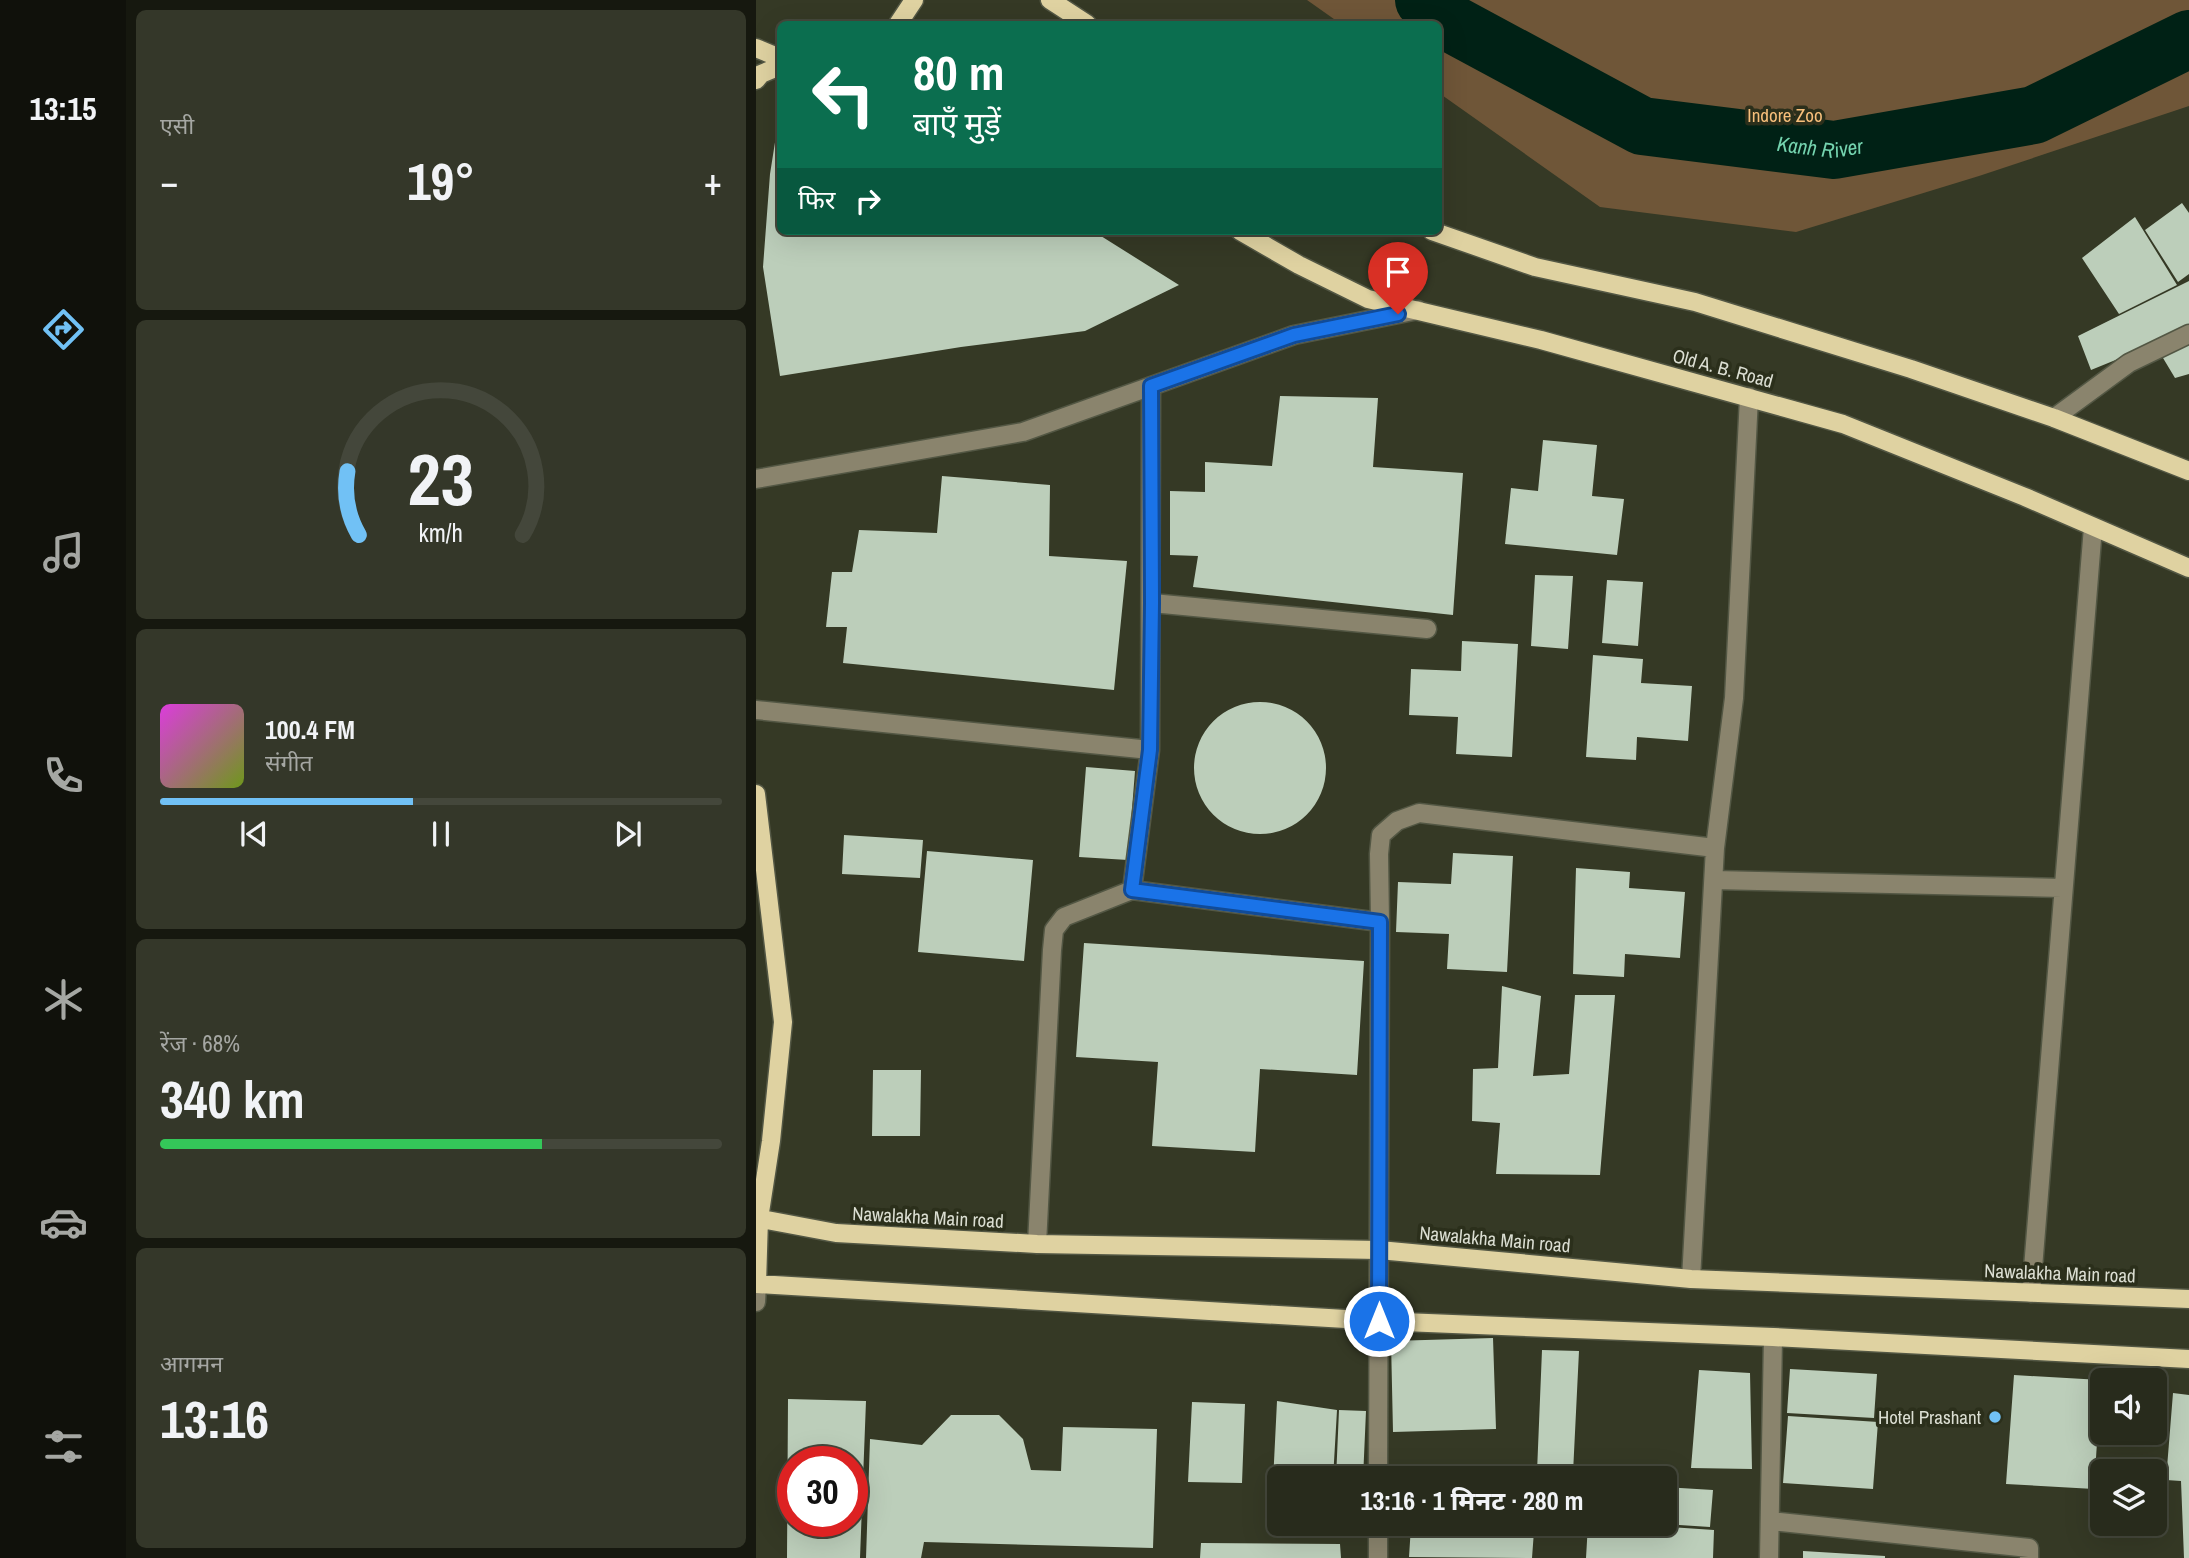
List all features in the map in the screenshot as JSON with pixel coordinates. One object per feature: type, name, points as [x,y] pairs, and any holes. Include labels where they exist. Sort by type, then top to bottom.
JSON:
[{"type":"main road","points":[[900,21],[914,0]]},
{"type":"main road","points":[[1050,0],[1082,21]]},
{"type":"main road","points":[[756,48],[777,57]]},
{"type":"main road","points":[[756,80],[761,74],[777,67]]},
{"type":"main road","points":[[1442,234],[1535,267],[1695,302],[1911,369],[2054,418],[2189,471]]},
{"type":"main road","name":"Old A. B. Road","points":[[1247,235],[1299,265],[1368,299],[1541,340],[1843,424],[2189,568]]},
{"type":"main road","points":[[756,794],[783,1021],[771,1141],[757,1219],[756,1290],[2189,1359]]},
{"type":"main road","name":"Nawalakha Main road","points":[[757,1219],[836,1233],[1037,1244],[1379,1250],[1691,1279],[2189,1299]]},
{"type":"street","points":[[756,479],[1023,432],[1294,335],[1418,310]]},
{"type":"street","points":[[2054,418],[2129,363],[2189,334]]},
{"type":"street","points":[[1132,890],[1150,750],[1151,386]]},
{"type":"street","points":[[1691,1279],[1715,848],[1734,698],[1749,397]]},
{"type":"street","points":[[2031,1293],[2092,527]]},
{"type":"street","points":[[1152,603],[1427,629]]},
{"type":"street","points":[[756,709],[1150,750]]},
{"type":"street","points":[[1378,1466],[1381,835],[1397,821],[1419,813],[1715,848]]},
{"type":"street","points":[[1714,880],[2062,888]]},
{"type":"street","points":[[1037,1244],[1054,930],[1064,917],[1132,890],[1380,922]]},
{"type":"street","points":[[1769,1558],[1773,1337]]},
{"type":"street","points":[[1771,1521],[2029,1548],[2029,1558]]},
{"type":"street","points":[[1378,1536],[1378,1558]]},
{"type":"green space","name":"Indore Zoo","points":[[1307,0],[2189,0],[2189,106],[1979,176],[1796,232],[1600,207],[1442,95],[1442,21],[1337,21]]},
{"type":"building","points":[[777,130],[777,235],[1099,235],[1179,285],[1085,331],[961,347],[780,376],[763,267],[770,174]]},
{"type":"building","points":[[2182,203],[2189,213],[2189,274],[2178,282],[2145,230]]},
{"type":"building","points":[[2135,217],[2177,285],[2119,314],[2082,258]]},
{"type":"building","points":[[2189,281],[2189,330],[2091,370],[2078,336]]},
{"type":"building","points":[[2189,342],[2189,374],[2175,378],[2160,353]]},
{"type":"building","points":[[1280,396],[1378,398],[1373,467],[1463,473],[1453,615],[1193,587],[1198,556],[1170,555],[1170,491],[1205,492],[1205,462],[1272,466]]},
{"type":"building","points":[[1543,440],[1597,445],[1592,496],[1624,499],[1617,555],[1505,544],[1511,488],[1538,491]]},
{"type":"building","points":[[942,476],[1050,485],[1049,556],[1127,561],[1114,690],[843,663],[847,627],[826,627],[832,572],[852,572],[859,530],[937,533]]},
{"type":"building","points":[[1535,575],[1573,576],[1568,649],[1531,646]]},
{"type":"building","points":[[1607,580],[1643,582],[1638,646],[1602,643]]},
{"type":"building","points":[[1462,641],[1518,644],[1512,757],[1456,754],[1458,717],[1409,715],[1411,669],[1461,671]]},
{"type":"building","points":[[1593,655],[1643,659],[1641,683],[1692,686],[1688,741],[1637,737],[1636,760],[1586,757]]},
{"type":"building","points":[[1260,702],[1285,707],[1307,721],[1321,743],[1326,768],[1321,793],[1307,815],[1285,829],[1260,834],[1235,829],[1213,815],[1199,793],[1194,768],[1199,743],[1213,721],[1235,707]]},
{"type":"building","points":[[1086,767],[1135,771],[1128,860],[1079,857]]},
{"type":"building","points":[[844,835],[923,840],[920,878],[842,874]]},
{"type":"building","points":[[927,851],[1033,860],[1024,961],[918,952]]},
{"type":"building","points":[[1453,853],[1513,856],[1507,972],[1447,969],[1449,934],[1396,932],[1398,882],[1451,884]]},
{"type":"building","points":[[1576,868],[1630,872],[1629,888],[1685,892],[1680,958],[1625,954],[1624,977],[1573,974]]},
{"type":"building","points":[[1084,943],[1364,961],[1357,1075],[1260,1069],[1255,1152],[1152,1146],[1158,1062],[1076,1057]]},
{"type":"building","points":[[1502,986],[1541,996],[1533,1076],[1569,1074],[1575,995],[1615,995],[1600,1175],[1496,1174],[1500,1123],[1472,1121],[1473,1069],[1498,1068]]},
{"type":"building","points":[[873,1070],[921,1070],[920,1136],[872,1136]]},
{"type":"building","points":[[1493,1338],[1496,1429],[1393,1432],[1391,1341]]},
{"type":"building","points":[[1542,1350],[1579,1351],[1573,1466],[1537,1466]]},
{"type":"building","points":[[1790,1369],[1877,1374],[1874,1418],[1787,1413]]},
{"type":"building","points":[[1699,1370],[1750,1373],[1752,1469],[1691,1468]]},
{"type":"building","points":[[2014,1375],[2090,1379],[2090,1445],[2097,1445],[2096,1459],[2090,1459],[2090,1489],[2006,1484]]},
{"type":"building","points":[[2173,1393],[2189,1395],[2189,1558],[2184,1558],[2181,1481],[2167,1480]]},
{"type":"building","points":[[788,1399],[866,1401],[864,1446],[788,1446]]},
{"type":"building","points":[[1277,1401],[1337,1410],[1334,1466],[1274,1466]]},
{"type":"building","points":[[1192,1402],[1245,1404],[1242,1483],[1188,1482]]},
{"type":"building","points":[[1339,1410],[1366,1411],[1364,1466],[1337,1466]]},
{"type":"building","points":[[951,1415],[999,1415],[1023,1439],[1031,1470],[1061,1471],[1063,1427],[1157,1429],[1153,1548],[924,1542],[921,1558],[866,1558],[870,1439],[922,1445]]},
{"type":"building","points":[[1788,1416],[1878,1422],[1873,1489],[1783,1483]]},
{"type":"building","points":[[1677,1488],[1713,1490],[1710,1527],[1677,1525]]},
{"type":"building","points":[[1677,1528],[1714,1530],[1713,1558],[1586,1558],[1587,1536],[1677,1536]]},
{"type":"building","points":[[1410,1536],[1534,1536],[1532,1558],[1409,1557]]},
{"type":"building","points":[[787,1537],[861,1537],[860,1558],[787,1558]]},
{"type":"building","points":[[1201,1543],[1340,1544],[1341,1558],[1200,1558]]},
{"type":"building","points":[[1803,1551],[1885,1556],[1885,1558],[1803,1558]]},
{"type":"waterway","name":"Kanh River","points":[[1424,0],[1445,20],[1642,126],[1834,150],[2034,115],[2189,39]]},
{"type":"place","name":"Hotel Prashant","points":[[1995,1417]]},
{"type":"route","points":[[1379,1321],[1380,922],[1132,890],[1150,750],[1151,386],[1294,335],[1398,314]]}]
